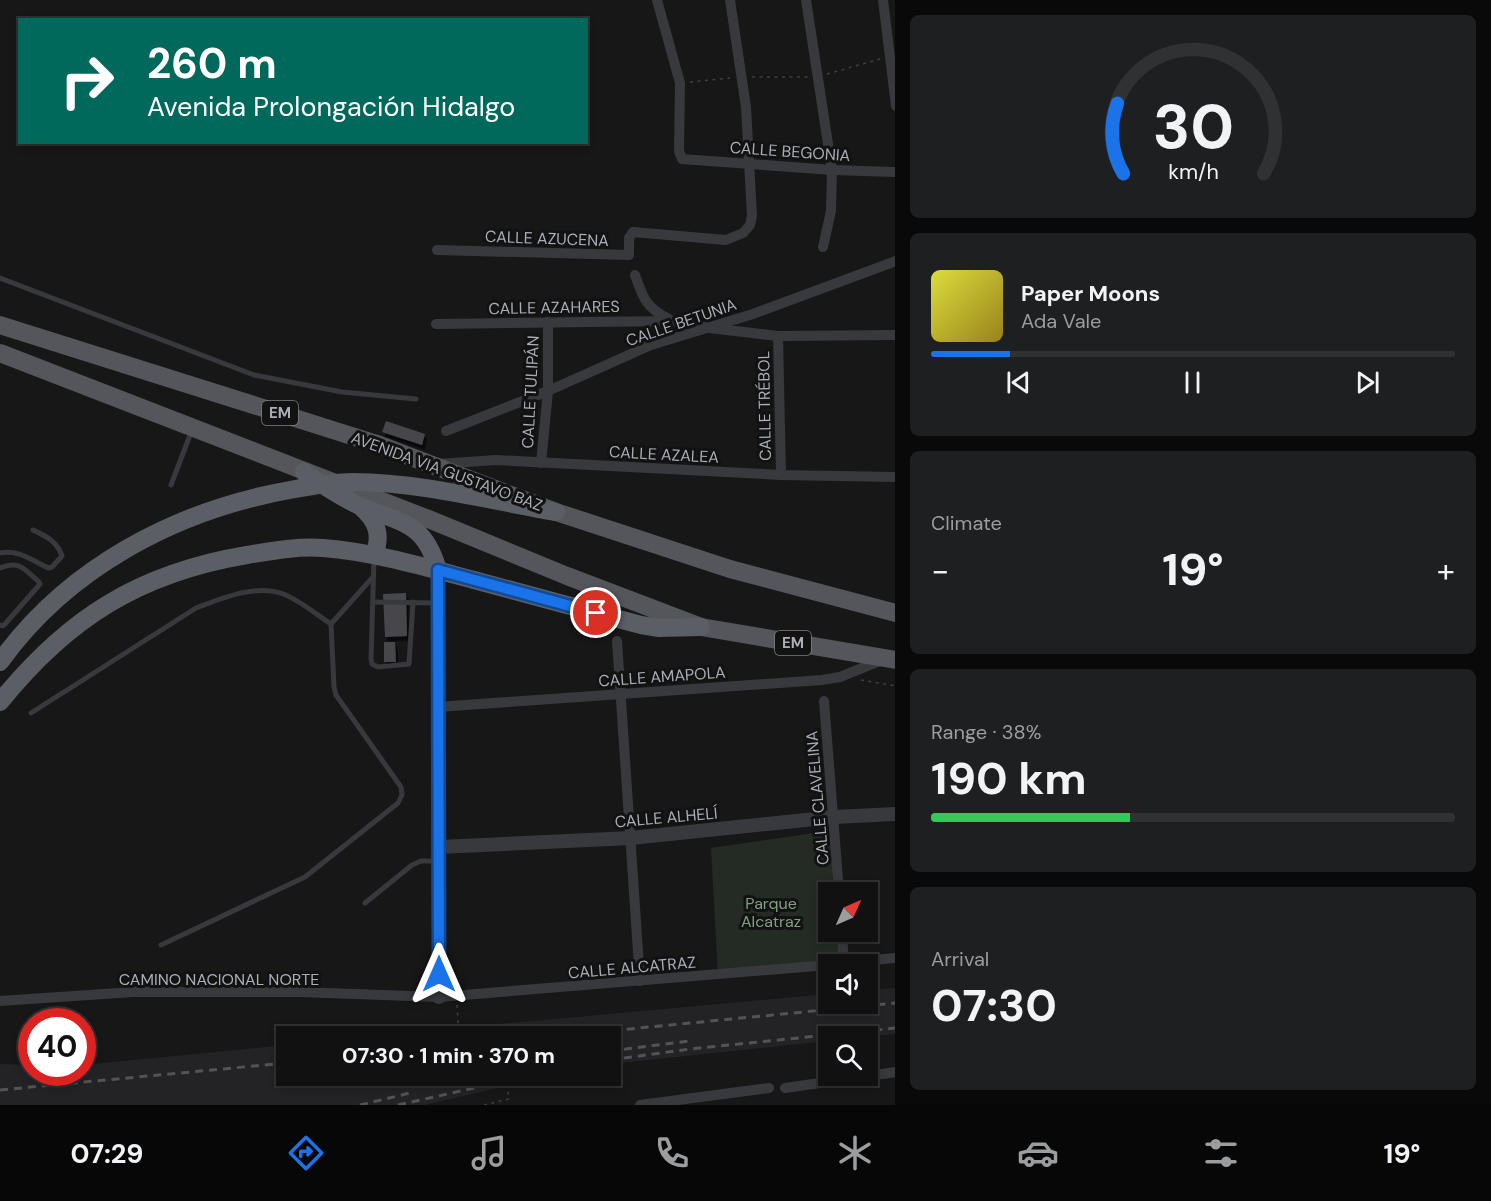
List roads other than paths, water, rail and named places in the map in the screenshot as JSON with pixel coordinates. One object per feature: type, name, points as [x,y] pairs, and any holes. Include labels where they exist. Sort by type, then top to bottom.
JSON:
[{"type":"highway","points":[[304,472],[329,490],[360,506],[413,528],[428,543],[438,570]]},
{"type":"highway","points":[[1,659],[43,611],[85,574],[137,542],[190,516],[260,495],[353,482],[424,488],[556,512]]},
{"type":"highway","points":[[360,506],[374,521],[377,528],[378,546],[374,555]]},
{"type":"highway","points":[[0,702],[27,669],[64,634],[106,604],[160,577],[222,559],[276,550],[322,548],[374,555],[641,625],[659,628],[701,627]]},
{"type":"main road","name":"AVENIDA VIA GUSTAVO BAZ","points":[[0,325],[377,444],[556,512],[730,569],[895,613]]},
{"type":"main road","name":"EM","points":[[0,353],[701,627],[892,660]]},
{"type":"street","name":"CALLE BEGONIA","points":[[657,0],[680,82],[679,151],[682,159],[832,170],[895,172]]},
{"type":"street","points":[[730,0],[745,97],[748,164]]},
{"type":"street","points":[[806,0],[832,170],[831,211],[824,247]]},
{"type":"street","points":[[882,0],[895,99]]},
{"type":"street","name":"CALLE AZUCENA","points":[[437,250],[629,255],[629,238],[633,232],[726,240],[743,233],[750,225],[752,216],[748,164]]},
{"type":"street","name":"CALLE BETUNIA","points":[[446,431],[548,391],[651,345],[709,328],[895,261]]},
{"type":"street","name":"CALLE AZAHARES","points":[[635,275],[646,303],[657,313],[672,321]]},
{"type":"street","name":"CALLE AZAHARES","points":[[436,324],[672,321],[778,336],[895,334]]},
{"type":"street","name":"CALLE TULIPÁN","points":[[541,463],[548,391],[548,322]]},
{"type":"street","name":"CALLE TRÉBOL","points":[[778,336],[781,476]]},
{"type":"street","name":"CALLE AZALEA","points":[[432,465],[496,460],[781,476],[895,477]]},
{"type":"street","points":[[438,570],[439,997]]},
{"type":"street","points":[[617,641],[640,981]]},
{"type":"street","name":"CALLE AMAPOLA","points":[[437,706],[822,680],[840,677],[892,660]]},
{"type":"street","name":"CALLE CLAVELINA","points":[[824,701],[838,882]]},
{"type":"street","name":"CALLE ALHELÍ","points":[[439,854],[631,838],[834,817],[895,814]]},
{"type":"street","name":"CALLE ALCATRAZ","points":[[878,960],[895,958]]},
{"type":"street","name":"CALLE ALCATRAZ","points":[[439,997],[818,965]]},
{"type":"street","name":"CAMINO NACIONAL NORTE","points":[[0,1001],[144,992],[299,992],[439,997]]},
{"type":"street","points":[[785,1088],[895,1072]]},
{"type":"street","points":[[640,1105],[769,1088]]},
{"type":"lane","points":[[0,278],[254,375],[342,392],[416,399]]},
{"type":"lane","points":[[171,485],[193,428]]},
{"type":"lane","points":[[0,553],[8,551],[17,553],[48,568],[52,567],[62,556],[59,548],[51,539],[33,530]]},
{"type":"lane","points":[[374,555],[372,664],[378,667],[409,664],[412,602]]},
{"type":"lane","points":[[0,568],[9,564],[18,565],[40,584],[5,624],[0,625]]},
{"type":"lane","points":[[160,945],[304,877],[398,803],[402,795],[401,787],[336,696],[331,624],[373,577]]},
{"type":"lane","points":[[31,713],[196,608],[226,597],[247,592],[269,591],[286,594],[331,624]]},
{"type":"lane","points":[[372,602],[438,603]]},
{"type":"lane","points":[[365,903],[412,865],[439,854]]},
{"type":"railway","points":[[621,1030],[895,1003]]},
{"type":"railway","points":[[621,1058],[690,1049],[895,1028]]},
{"type":"railway","points":[[621,1050],[690,1041]]},
{"type":"railway","points":[[0,1090],[276,1064]]},
{"type":"railway","points":[[398,1105],[483,1086]]},
{"type":"railway","points":[[360,1105],[410,1093]]},
{"type":"park label","name":"Parque Alcatraz","points":[[771,912]]}]
